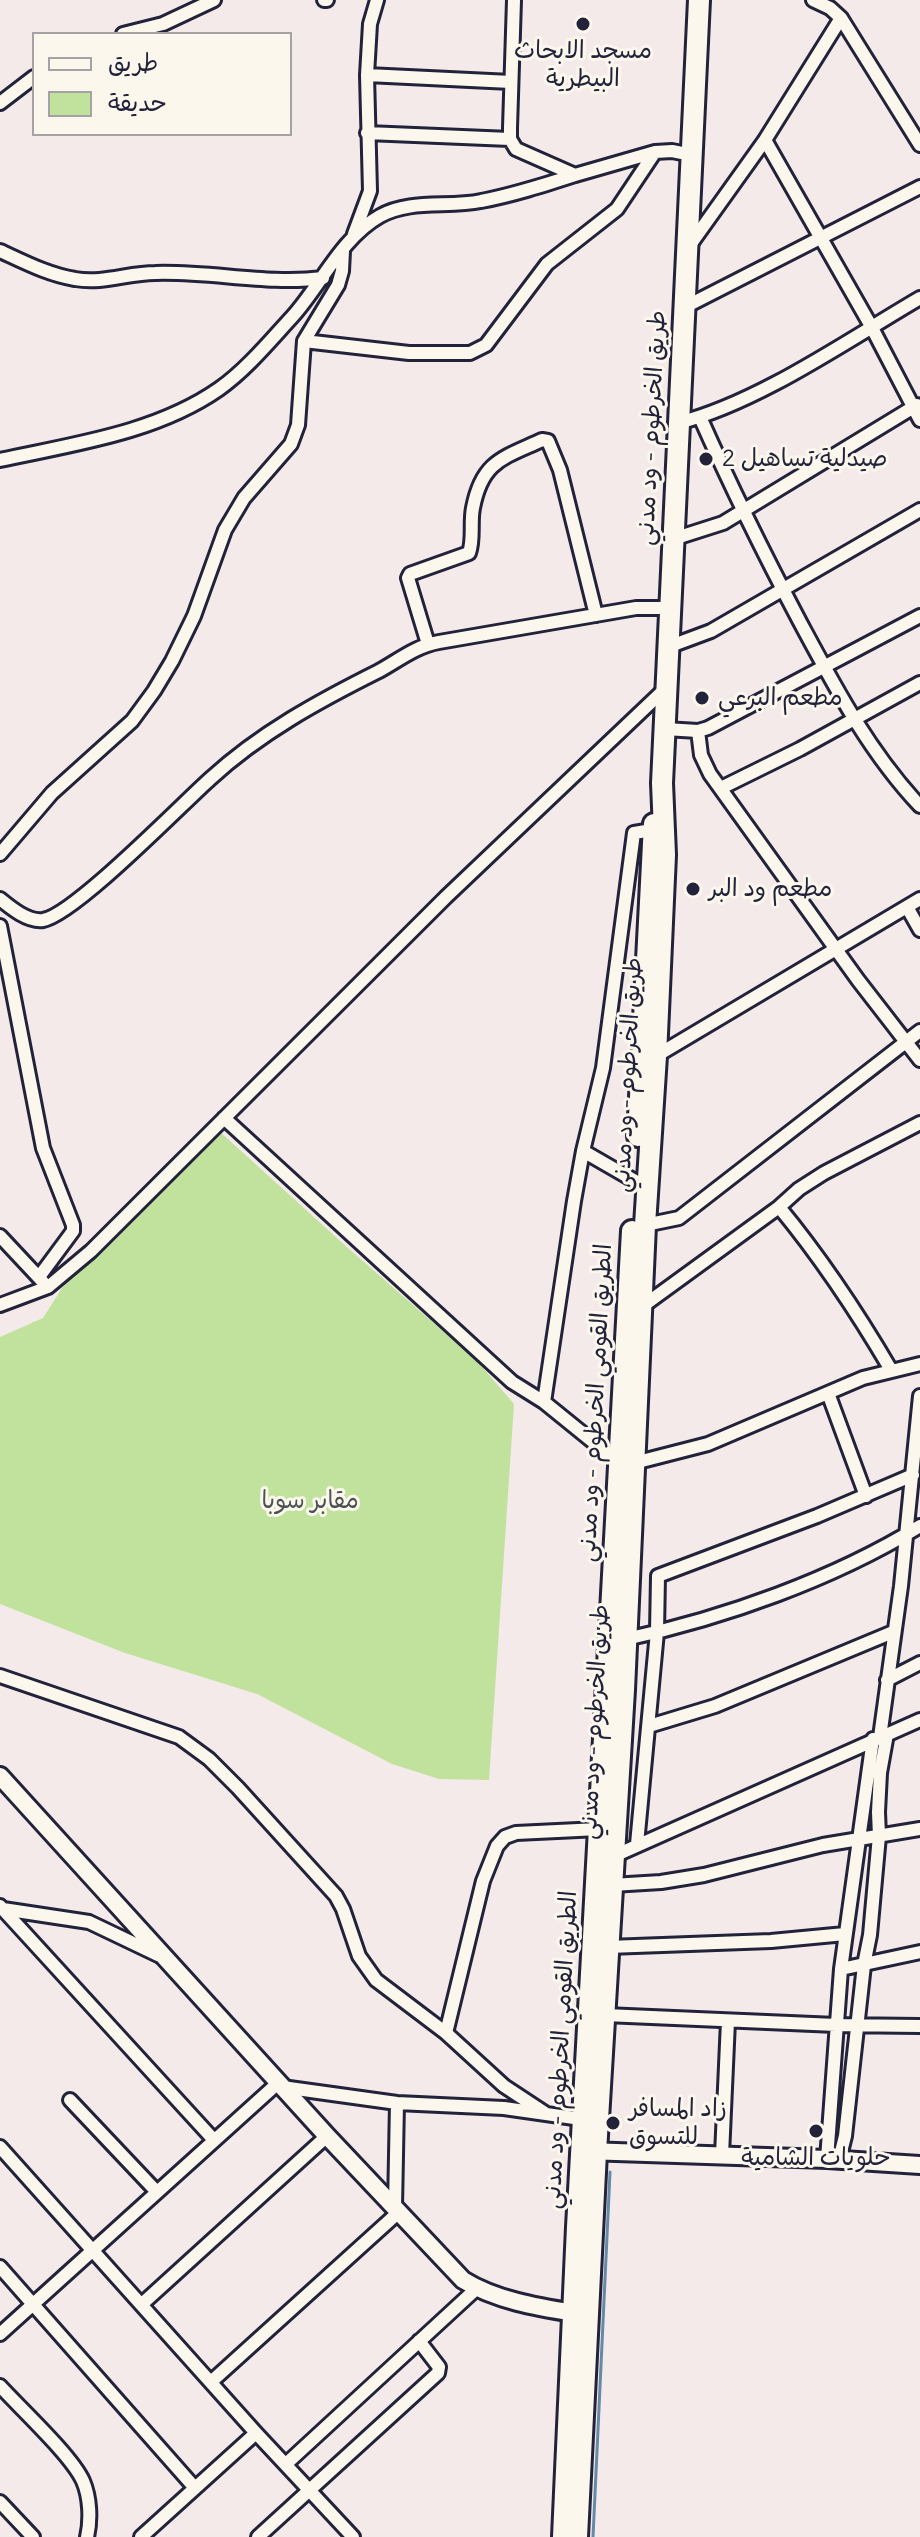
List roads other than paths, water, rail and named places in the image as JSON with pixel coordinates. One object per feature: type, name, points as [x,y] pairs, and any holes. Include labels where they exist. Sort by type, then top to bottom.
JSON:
[{"type":"highway","name":"طريق الخرطوم - ود مدني","points":[[662,801],[699,0]]},
{"type":"highway","name":"الطريق القومي الخرطوم - ود مدني","points":[[563,2537],[574,2313],[591,2120],[599,1829],[626,1463],[635,1181],[662,801]]},
{"type":"highway","name":"طريق الخرطوم - ود مدني","points":[[591,2120],[605,2015],[626,1639],[626,1463],[643,1306],[656,1056],[659,829]]},
{"type":"highway","name":"الطريق القومي الخرطوم - ود مدني","points":[[577,2537],[588,2151]]},
{"type":"street","points":[[131,32],[163,24],[214,0]]},
{"type":"street","points":[[0,460],[117,435],[208,396],[295,314],[353,237],[370,191],[367,75],[370,24],[377,0]]},
{"type":"street","points":[[514,0],[510,139],[521,153],[575,175]]},
{"type":"street","points":[[813,0],[830,8],[841,18],[920,145]]},
{"type":"street","points":[[686,251],[765,140],[841,18]]},
{"type":"street","points":[[367,75],[511,82]]},
{"type":"street","points":[[0,103],[32,79]]},
{"type":"street","points":[[367,133],[510,139]]},
{"type":"street","points":[[765,140],[917,405],[920,420]]},
{"type":"street","points":[[304,341],[409,353],[479,351],[547,264],[617,209],[655,152]]},
{"type":"street","points":[[353,237],[377,218],[397,209],[481,202],[655,152],[692,155]]},
{"type":"street","points":[[683,308],[920,187]]},
{"type":"street","points":[[0,251],[60,276],[85,281],[158,273],[279,281],[323,278]]},
{"type":"street","points":[[0,854],[52,793],[119,735],[154,691],[186,635],[225,530],[244,498],[291,444],[298,425],[304,341],[338,285],[343,251]]},
{"type":"street","points":[[678,423],[700,417],[749,395],[920,298]]},
{"type":"street","points":[[673,539],[723,523],[917,405]]},
{"type":"street","points":[[700,417],[742,511],[853,719],[920,806]]},
{"type":"street","points":[[428,644],[408,578],[410,574],[469,553],[473,508],[485,473],[497,460],[542,440],[551,445],[560,470],[596,615]]},
{"type":"street","points":[[668,647],[711,631],[920,510]]},
{"type":"street","points":[[0,899],[32,919],[54,916],[97,883],[232,760],[332,693],[428,644],[636,608],[670,608]]},
{"type":"street","points":[[665,729],[698,731],[774,695],[920,616]]},
{"type":"street","points":[[721,788],[920,683]]},
{"type":"street","points":[[0,1305],[48,1287],[91,1251],[446,897],[666,688]]},
{"type":"street","points":[[698,731],[704,764],[835,949],[920,1060]]},
{"type":"street","points":[[909,794],[920,786]]},
{"type":"street","points":[[544,1402],[583,1151],[603,1068],[634,833],[659,829]]},
{"type":"street","points":[[656,1056],[708,1028],[920,899]]},
{"type":"street","points":[[907,907],[920,930]]},
{"type":"street","points":[[0,926],[43,1148],[73,1225],[73,1231],[39,1277]]},
{"type":"street","points":[[645,1225],[679,1218],[920,1031]]},
{"type":"street","points":[[224,1118],[512,1382],[626,1463],[708,1444],[828,1393],[891,1370],[920,1364]]},
{"type":"street","points":[[643,1306],[799,1189],[920,1123]]},
{"type":"street","points":[[583,1151],[635,1181]]},
{"type":"street","points":[[779,1207],[816,1251],[851,1301],[891,1370]]},
{"type":"street","points":[[0,1236],[48,1287]]},
{"type":"street","points":[[828,1393],[866,1496]]},
{"type":"street","points":[[833,2159],[836,2025],[841,1969],[860,1839],[880,1736],[920,1396]]},
{"type":"street","points":[[637,1844],[657,1632],[658,1576],[913,1475]]},
{"type":"street","points":[[626,1639],[657,1632],[800,1584],[920,1526]]},
{"type":"street","points":[[649,1726],[715,1706],[893,1632]]},
{"type":"street","points":[[887,1680],[920,1663]]},
{"type":"street","points":[[0,1676],[179,1737],[209,1759],[336,1896],[367,1970],[385,1989],[446,2033],[504,2086],[545,2113]]},
{"type":"street","points":[[614,1856],[920,1720]]},
{"type":"street","points":[[833,2159],[845,2136],[856,2025],[870,1935],[879,1836],[880,1736]]},
{"type":"street","points":[[619,1767],[644,1765]]},
{"type":"street","points":[[0,1776],[455,2273],[476,2289],[574,2313]]},
{"type":"street","points":[[446,2033],[476,1904],[497,1846],[505,1837],[516,1833],[599,1829]]},
{"type":"street","points":[[612,1885],[704,1875],[823,1845],[920,1829]]},
{"type":"street","points":[[1,1908],[89,1922],[164,1958]]},
{"type":"street","points":[[1,1908],[213,2139]]},
{"type":"street","points":[[608,1947],[771,1941],[845,1934]]},
{"type":"street","points":[[841,1969],[920,1952]]},
{"type":"street","points":[[605,2015],[920,2026]]},
{"type":"street","points":[[722,2155],[728,2021]]},
{"type":"street","points":[[0,2334],[213,2139],[280,2085],[397,2103],[545,2113],[591,2120]]},
{"type":"street","points":[[70,2100],[156,2191]]},
{"type":"street","points":[[212,2381],[397,2209],[397,2103]]},
{"type":"street","points":[[142,2304],[327,2136]]},
{"type":"street","points":[[0,2147],[353,2537]]},
{"type":"street","points":[[588,2151],[920,2165]]},
{"type":"street","points":[[0,2267],[195,2488]]},
{"type":"street","points":[[286,2464],[476,2289]]},
{"type":"street","points":[[258,2537],[438,2373],[439,2367],[419,2341]]},
{"type":"street","points":[[0,2386],[70,2462],[82,2480],[89,2513],[87,2537]]},
{"type":"street","points":[[141,2537],[256,2433]]},
{"type":"street","points":[[0,2502],[33,2537]]},
{"type":"waterway","points":[[593,2537],[610,2172]]},
{"type":"place","name":"مسجد الابحاث البيطرية","points":[[583,24]]},
{"type":"place","name":"صيدلية تساهيل 2","points":[[706,459]]},
{"type":"place","name":"مطعم البرعي","points":[[702,698]]},
{"type":"place","name":"مطعم ود البر","points":[[693,889]]},
{"type":"place","name":"زاد المسافر للتسوق","points":[[613,2123]]},
{"type":"place","name":"حلويات الشامية","points":[[816,2131]]},
{"type":"park label","name":"مقابر سوبا","points":[[310,1501]]}]
